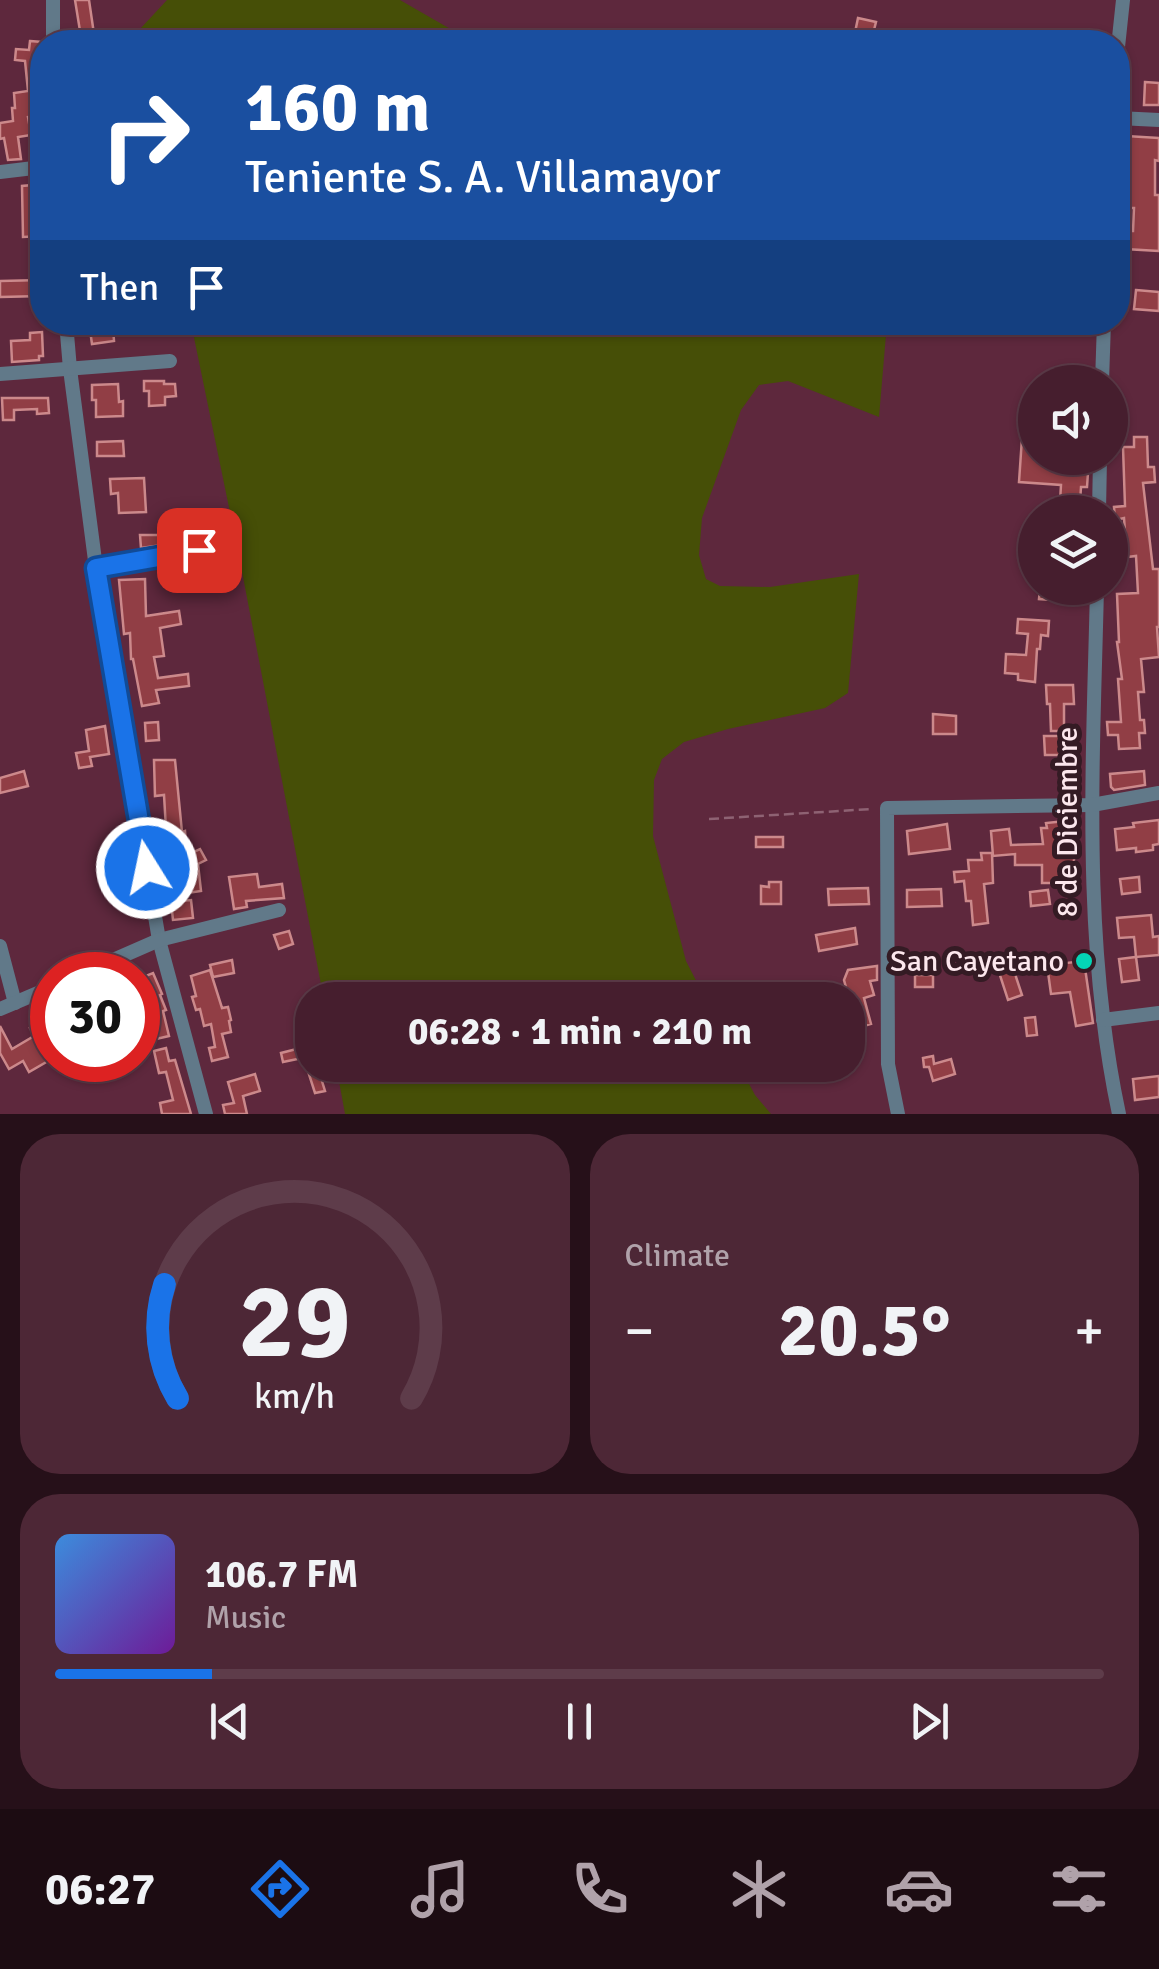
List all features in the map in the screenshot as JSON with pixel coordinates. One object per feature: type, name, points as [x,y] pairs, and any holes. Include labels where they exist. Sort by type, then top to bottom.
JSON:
[{"type":"street","points":[[52,0],[53,30]]},
{"type":"street","points":[[1120,30],[1124,0]]},
{"type":"street","points":[[1130,119],[1159,120]]},
{"type":"street","points":[[0,172],[30,168]]},
{"type":"street","points":[[67,335],[96,568],[159,940],[206,1114]]},
{"type":"street","points":[[1103,365],[1104,335]]},
{"type":"street","points":[[0,374],[170,361]]},
{"type":"street","points":[[96,568],[199,550]]},
{"type":"street","name":"8 de Diciembre","points":[[1097,605],[1092,805],[1098,981],[1118,1114]]},
{"type":"street","points":[[898,1114],[888,1064],[886,808],[1092,805],[1159,793]]},
{"type":"street","points":[[132,952],[159,940],[279,910]]},
{"type":"street","points":[[0,946],[15,1003]]},
{"type":"street","points":[[0,1009],[30,997]]},
{"type":"street","points":[[1103,1020],[1159,1012]]},
{"type":"path","points":[[709,819],[886,808]]},
{"type":"green space","points":[[167,0],[400,0],[452,30],[140,30]]},
{"type":"green space","points":[[193,335],[886,335],[879,417],[788,381],[759,385],[741,410],[702,518],[699,555],[706,579],[720,586],[770,587],[859,574],[848,693],[825,708],[684,742],[662,759],[654,780],[653,836],[686,961],[697,982],[321,982]]},
{"type":"green space","points":[[339,1082],[748,1082],[771,1114],[345,1114]]},
{"type":"building","points":[[75,0],[89,0],[93,30],[80,30]]},
{"type":"building","points":[[858,18],[876,22],[874,30],[856,30]]},
{"type":"building","points":[[30,41],[30,135],[18,137],[21,159],[8,160],[4,138],[0,139],[0,123],[13,121],[14,93],[28,91],[25,61],[15,60],[16,49],[29,50]]},
{"type":"building","points":[[1145,82],[1159,83],[1159,105],[1144,105]]},
{"type":"building","points":[[1130,136],[1159,138],[1155,195],[1159,195],[1159,251],[1130,249],[1134,208],[1130,208]]},
{"type":"building","points":[[30,185],[30,237],[23,237],[22,186]]},
{"type":"building","points":[[30,280],[30,296],[0,297],[0,281]]},
{"type":"building","points":[[1136,290],[1159,292],[1159,311],[1134,309]]},
{"type":"building","points":[[30,335],[42,335],[43,356],[39,360],[12,362],[11,341],[30,340]]},
{"type":"building","points":[[91,335],[114,335],[114,341],[92,344]]},
{"type":"building","points":[[144,381],[175,384],[176,396],[165,397],[165,405],[149,406]]},
{"type":"building","points":[[118,384],[123,416],[96,417],[92,385]]},
{"type":"building","points":[[2,398],[48,398],[49,413],[14,410],[14,420],[3,420]]},
{"type":"building","points":[[1134,437],[1147,437],[1148,467],[1154,467],[1155,482],[1143,483],[1153,569],[1159,569],[1159,657],[1141,659],[1144,692],[1138,692],[1145,733],[1139,733],[1140,748],[1119,749],[1118,735],[1108,735],[1107,722],[1121,722],[1117,605],[1128,605],[1128,593],[1138,593],[1136,556],[1128,557],[1128,495],[1125,495],[1124,475],[1128,475],[1128,447],[1134,447]]},
{"type":"building","points":[[123,441],[124,456],[97,456],[97,442]]},
{"type":"building","points":[[1019,475],[1088,475],[1087,487],[1081,487],[1080,495],[1060,495],[1061,485],[1019,482]]},
{"type":"building","points":[[144,478],[146,512],[119,513],[118,493],[111,494],[110,479]]},
{"type":"building","points":[[140,535],[190,535],[190,541],[141,548]]},
{"type":"building","points":[[191,571],[216,571],[218,583],[193,586]]},
{"type":"building","points":[[145,579],[146,616],[179,611],[181,624],[160,628],[164,656],[154,657],[158,678],[188,674],[189,686],[156,690],[159,703],[142,706],[131,659],[130,633],[124,634],[119,580]]},
{"type":"building","points":[[1018,619],[1049,621],[1048,636],[1041,635],[1037,649],[1035,682],[1005,673],[1006,654],[1026,655],[1028,634],[1017,633]]},
{"type":"building","points":[[1046,685],[1073,685],[1074,704],[1064,704],[1064,731],[1051,731]]},
{"type":"building","points":[[933,714],[956,716],[956,734],[933,734]]},
{"type":"building","points":[[158,722],[159,740],[146,741],[145,723]]},
{"type":"building","points":[[105,726],[109,754],[90,757],[92,766],[79,768],[76,753],[89,751],[86,730]]},
{"type":"building","points":[[1044,736],[1059,736],[1060,755],[1045,755]]},
{"type":"building","points":[[154,760],[175,760],[187,855],[200,849],[206,860],[198,864],[201,891],[187,893],[185,868],[172,869],[164,795],[155,796]]},
{"type":"building","points":[[24,771],[28,786],[0,793],[0,778]]},
{"type":"building","points":[[1144,771],[1145,785],[1114,790],[1111,787],[1110,774]]},
{"type":"building","points":[[1159,820],[1159,844],[1153,845],[1153,850],[1117,850],[1115,829]]},
{"type":"building","points":[[1066,821],[1066,855],[1074,855],[1074,864],[1067,865],[1067,883],[1042,883],[1042,865],[1015,865],[1015,854],[993,856],[991,831],[1009,829],[1011,845],[1043,844],[1041,828],[1047,828],[1046,823]]},
{"type":"building","points":[[947,824],[950,849],[909,854],[907,831]]},
{"type":"building","points":[[756,837],[783,837],[783,847],[756,847]]},
{"type":"building","points":[[981,853],[992,853],[993,883],[984,884],[988,923],[973,925],[964,881],[955,882],[954,872],[969,871],[968,860],[982,860]]},
{"type":"building","points":[[257,874],[259,887],[282,884],[284,898],[246,901],[247,907],[234,909],[229,877]]},
{"type":"building","points":[[1139,877],[1140,892],[1122,894],[1120,879]]},
{"type":"building","points":[[769,882],[781,882],[781,904],[761,904],[761,886],[769,887]]},
{"type":"building","points":[[868,888],[869,904],[829,905],[828,889]]},
{"type":"building","points":[[941,889],[942,906],[907,907],[907,890]]},
{"type":"building","points":[[1048,890],[1050,904],[1031,906],[1030,892]]},
{"type":"building","points":[[191,900],[193,918],[173,920],[171,902]]},
{"type":"building","points":[[1151,915],[1153,937],[1159,936],[1159,955],[1136,957],[1134,937],[1119,938],[1117,918]]},
{"type":"building","points":[[855,928],[857,944],[819,951],[816,935]]},
{"type":"building","points":[[289,931],[293,944],[279,949],[274,935]]},
{"type":"building","points":[[1013,953],[1022,995],[1008,1000],[998,969],[987,970],[985,956]]},
{"type":"building","points":[[1136,957],[1139,980],[1122,982],[1119,959]]},
{"type":"building","points":[[232,960],[234,973],[213,977],[210,965]]},
{"type":"building","points":[[1084,961],[1093,1023],[1076,1026],[1070,992],[1051,994],[1047,965]]},
{"type":"building","points":[[877,966],[877,980],[870,981],[874,995],[865,998],[865,982],[845,982],[848,970]]},
{"type":"building","points":[[210,970],[222,1008],[228,1007],[231,1020],[231,1032],[222,1034],[228,1057],[212,1061],[209,1048],[215,1047],[211,1024],[204,1026],[200,1009],[196,1010],[191,976]]},
{"type":"building","points":[[915,975],[933,975],[933,987],[915,987]]},
{"type":"building","points":[[160,995],[166,1010],[163,1011],[169,1036],[160,1038]]},
{"type":"building","points":[[865,1002],[871,1024],[865,1026]]},
{"type":"building","points":[[1035,1017],[1037,1035],[1027,1036],[1025,1018]]},
{"type":"building","points":[[0,1026],[12,1049],[30,1038],[30,1071],[23,1061],[9,1069],[0,1053]]},
{"type":"building","points":[[166,1048],[169,1061],[175,1060],[191,1114],[162,1114],[160,1103],[173,1100],[166,1072],[160,1073],[160,1050]]},
{"type":"building","points":[[295,1049],[295,1060],[283,1062],[281,1053]]},
{"type":"building","points":[[933,1056],[934,1064],[951,1059],[955,1074],[933,1081],[923,1058]]},
{"type":"building","points":[[255,1074],[260,1091],[243,1096],[247,1114],[225,1114],[223,1105],[234,1103],[228,1082]]},
{"type":"building","points":[[1159,1076],[1159,1097],[1135,1100],[1133,1079]]},
{"type":"building","points":[[311,1082],[322,1082],[325,1091],[315,1093]]},
{"type":"place","name":"San Cayetano","points":[[1084,961]]},
{"type":"route","points":[[147,868],[96,568],[199,550]]}]
